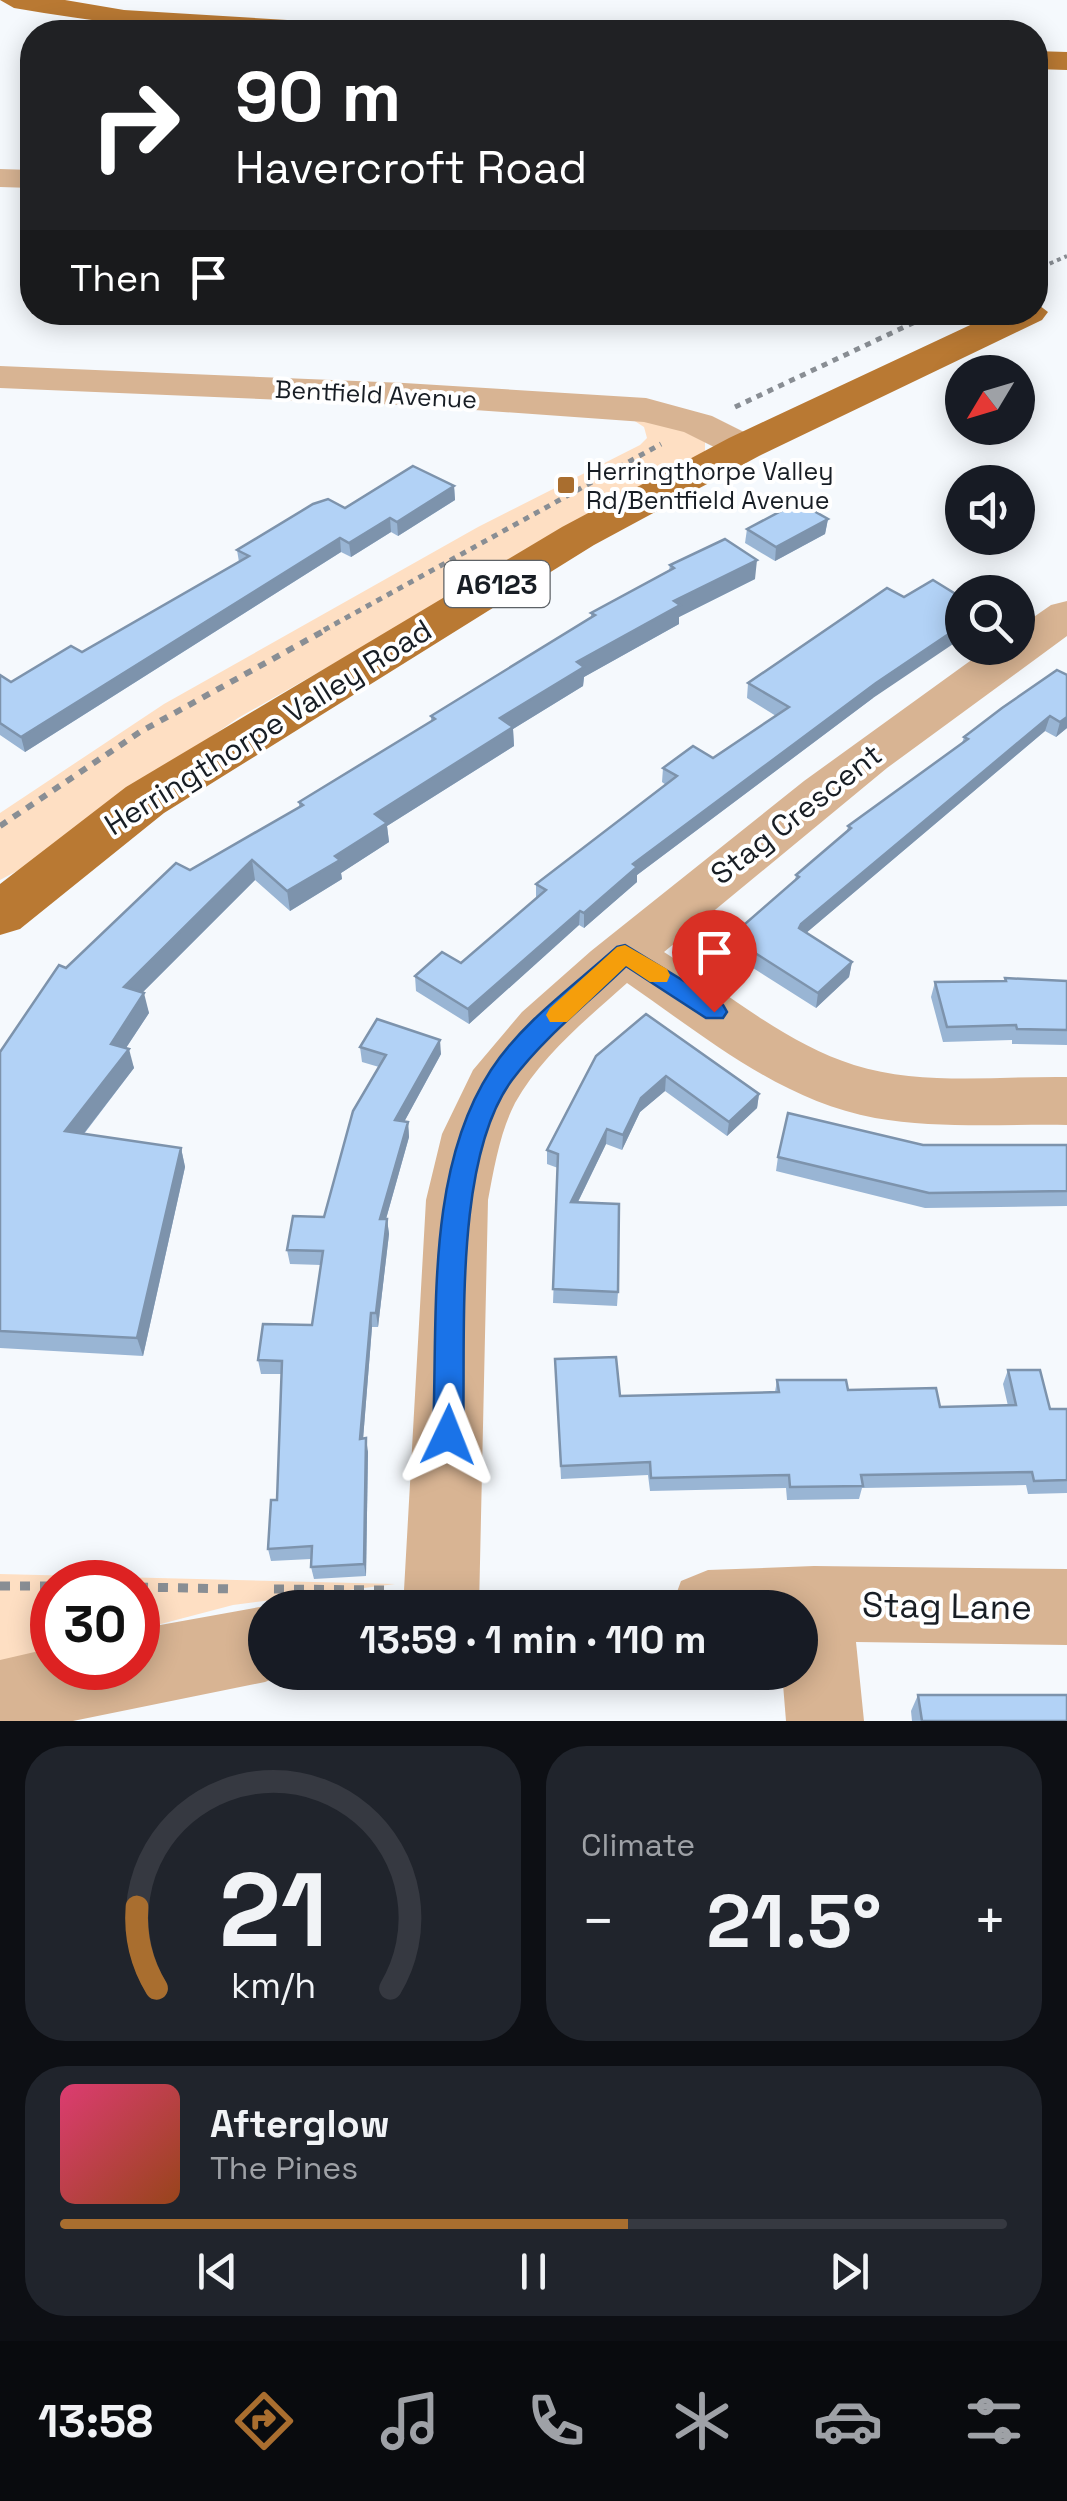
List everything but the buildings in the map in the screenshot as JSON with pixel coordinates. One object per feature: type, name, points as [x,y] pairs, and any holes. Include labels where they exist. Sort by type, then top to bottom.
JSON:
[{"type":"main road","points":[[14,0],[154,20]]},
{"type":"main road","points":[[0,10],[69,20]]},
{"type":"main road","name":"Herringthorpe Valley Road","points":[[0,914],[145,800],[578,536],[744,447],[1002,325]]},
{"type":"street","name":"Bentfield Avenue","points":[[0,378],[404,394],[646,410],[698,424],[744,447]]},
{"type":"street","name":"Stag Crescent","points":[[442,1590],[456,1200],[465,1156],[480,1114],[501,1075],[533,1038],[625,954],[798,808],[1067,615]]},
{"type":"street","points":[[625,954],[804,1070],[848,1088],[886,1096],[1067,1101]]},
{"type":"street","name":"Stag Lane","points":[[818,1604],[1067,1607]]},
{"type":"street","points":[[160,1663],[248,1647]]},
{"type":"street","points":[[818,1647],[825,1721]]},
{"type":"street","points":[[0,1699],[38,1690]]},
{"type":"path","points":[[0,826],[140,732],[698,424],[908,325]]},
{"type":"path","points":[[0,1586],[30,1586]]},
{"type":"path","points":[[160,1589],[248,1592]]},
{"type":"shaded area","points":[[630,418],[667,420],[705,440],[705,452],[238,718],[28,865],[0,880],[0,813],[164,704],[478,527],[640,445],[647,438],[644,427]]},
{"type":"shaded area","points":[[0,1574],[30,1575],[30,1658],[0,1667]]},
{"type":"shaded area","points":[[160,1578],[395,1584],[349,1590],[248,1590],[248,1603],[160,1624]]},
{"type":"slow traffic","points":[[559,1015],[625,954],[658,975]]},
{"type":"place","name":"Herringthorpe Valley Rd/Bentfield Avenue","points":[[566,485]]},
{"type":"route","points":[[448,1435],[456,1200],[465,1156],[480,1114],[501,1075],[533,1038],[625,954],[714,1012]]}]
